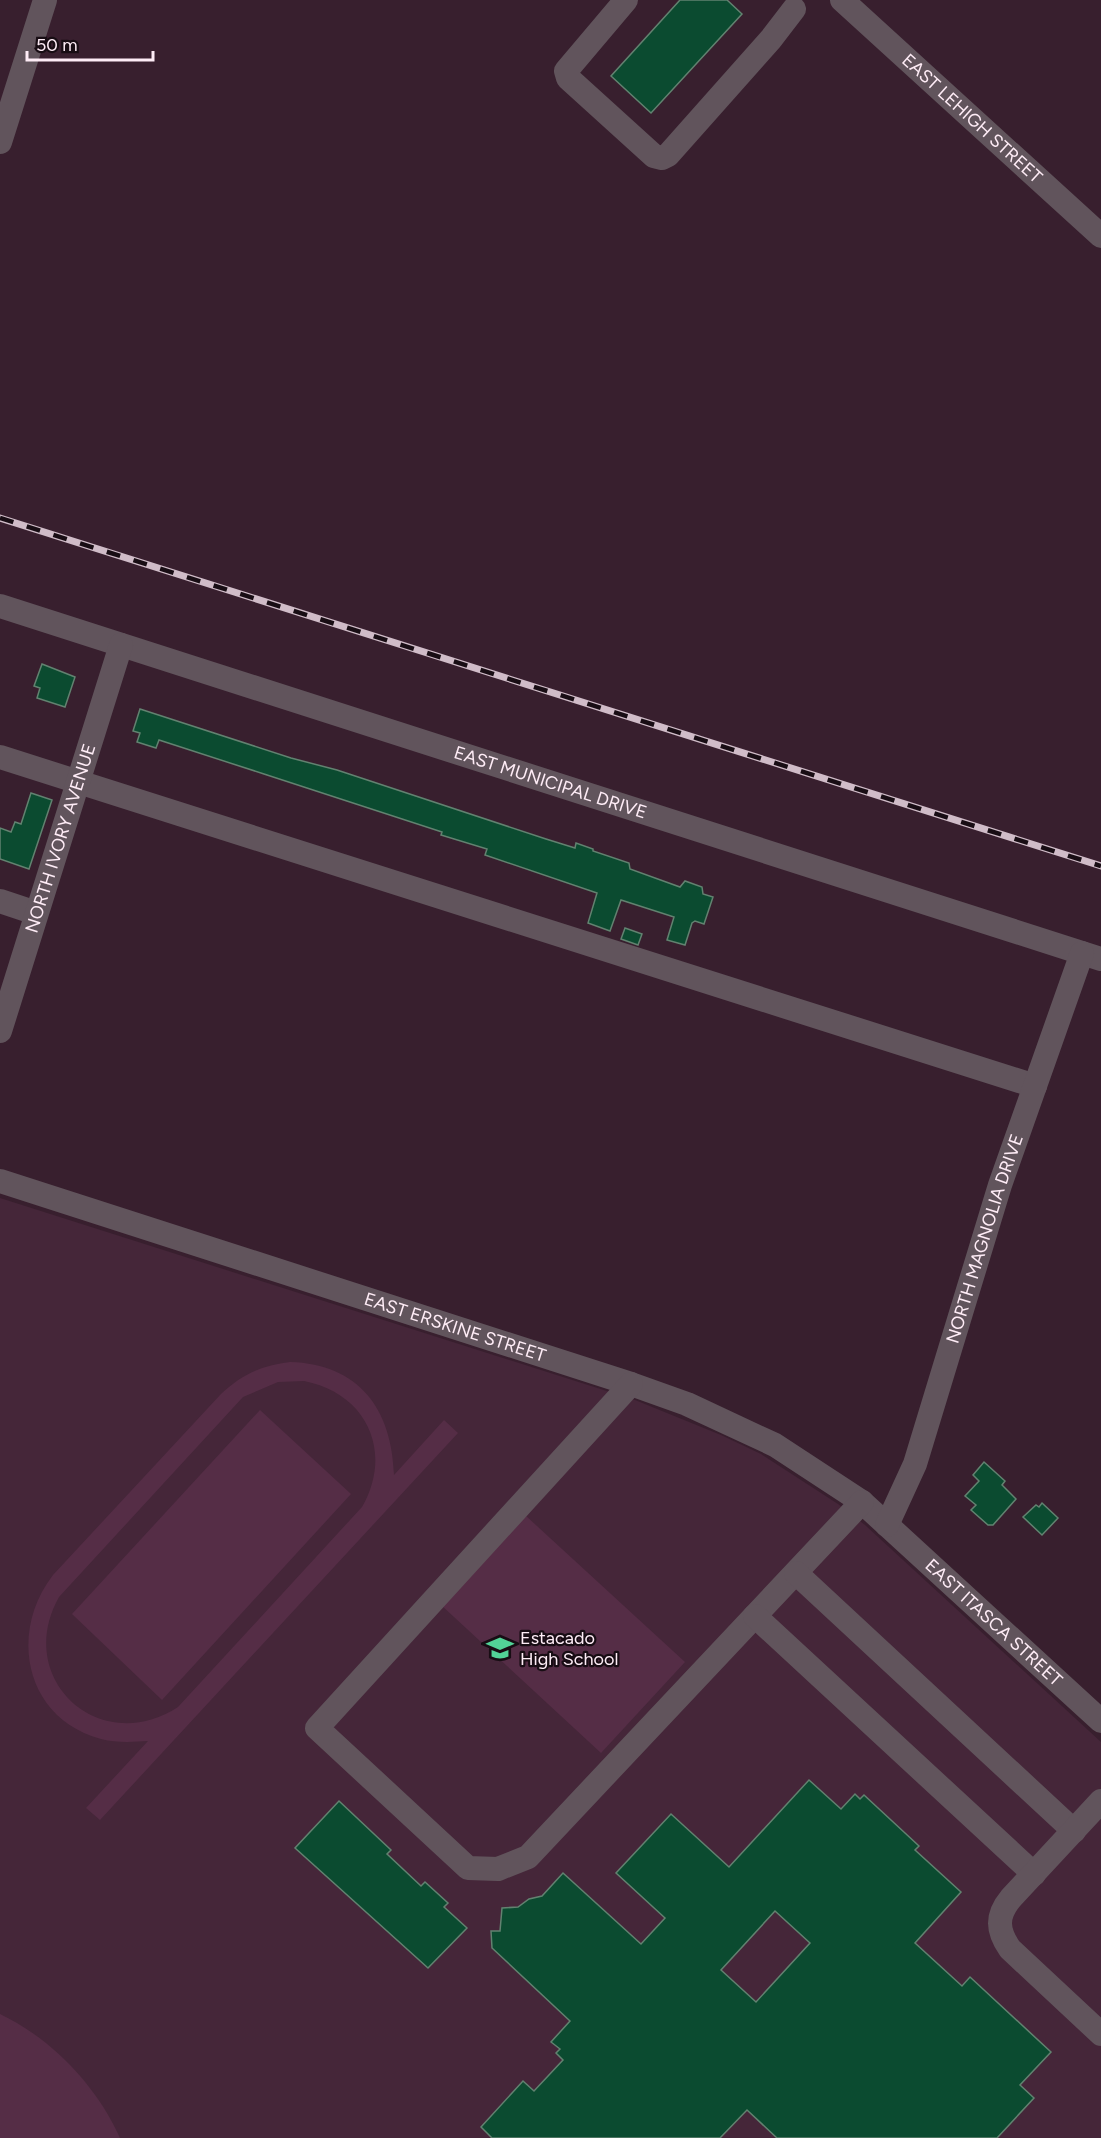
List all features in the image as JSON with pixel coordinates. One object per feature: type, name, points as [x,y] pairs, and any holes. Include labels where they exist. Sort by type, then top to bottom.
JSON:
[{"type":"street","points":[[0,142],[45,0]]},
{"type":"street","points":[[626,0],[566,71],[568,78],[654,156],[662,158],[668,156],[771,39],[790,3]]},
{"type":"street","name":"EAST LEHIGH STREET","points":[[842,0],[1101,236]]},
{"type":"street","name":"EAST MUNICIPAL DRIVE","points":[[0,606],[1091,956]]},
{"type":"street","name":"NORTH IVORY AVENUE","points":[[0,1031],[121,645]]},
{"type":"street","points":[[0,757],[1035,1086]]},
{"type":"street","points":[[0,901],[36,913]]},
{"type":"street","name":"NORTH MAGNOLIA DRIVE","points":[[887,1525],[915,1464],[1000,1185],[1035,1086],[1091,956]]},
{"type":"street","name":"EAST ERSKINE STREET","points":[[0,1181],[687,1404],[764,1440],[821,1473],[861,1502],[887,1525]]},
{"type":"street","points":[[631,1384],[317,1728],[468,1868],[498,1869],[528,1857],[861,1502]]},
{"type":"street","name":"EAST ITASCA STREET","points":[[887,1525],[1101,1720]]},
{"type":"street","points":[[796,1573],[1074,1831]]},
{"type":"street","points":[[755,1616],[1034,1874]]},
{"type":"street","points":[[1101,1802],[1005,1905],[999,1924],[1000,1933],[1010,1949],[1101,2034]]},
{"type":"shaded area","name":"Estacado High School","points":[[0,1198],[635,1400],[761,1454],[838,1504],[865,1525],[1101,1742],[1101,2138],[0,2138]]},
{"type":"shaded area","points":[[280,1363],[314,1365],[335,1371],[353,1381],[367,1394],[387,1430],[394,1475],[444,1420],[458,1433],[100,1820],[86,1808],[148,1741],[119,1742],[101,1739],[75,1729],[55,1713],[41,1694],[32,1671],[28,1647],[31,1622],[39,1598],[53,1575],[221,1394],[236,1381],[252,1372]],"holes":[[[304,1381],[326,1388],[344,1398],[358,1411],[368,1428],[374,1446],[375,1465],[371,1486],[362,1507],[178,1707],[149,1720],[120,1723],[94,1716],[72,1702],[56,1681],[47,1656],[48,1627],[59,1597],[243,1397],[278,1382]]]},
{"type":"shaded area","points":[[260,1410],[351,1494],[162,1700],[72,1614]]},
{"type":"shaded area","points":[[525,1515],[685,1662],[601,1753],[441,1605]]},
{"type":"shaded area","points":[[0,2014],[37,2036],[70,2066],[98,2100],[120,2138],[0,2138]]},
{"type":"building","points":[[680,0],[727,0],[742,14],[651,113],[611,76]]},
{"type":"building","points":[[42,664],[75,677],[65,707],[37,698],[40,688],[34,686]]},
{"type":"building","points":[[140,709],[291,758],[337,770],[575,848],[576,843],[629,863],[630,869],[680,887],[685,881],[702,887],[703,894],[713,897],[704,924],[695,921],[692,923],[685,945],[667,940],[674,917],[621,900],[610,931],[588,923],[597,893],[485,855],[487,849],[441,835],[442,832],[159,740],[156,748],[137,742],[140,733],[133,731]]},
{"type":"building","points":[[31,793],[52,800],[29,869],[0,859],[0,828],[11,832],[15,822],[21,824]]},
{"type":"building","points":[[625,928],[642,934],[638,945],[621,939]]},
{"type":"building","points":[[984,1462],[1005,1481],[1002,1485],[1016,1499],[993,1525],[988,1525],[971,1510],[976,1505],[965,1496],[979,1481],[973,1475]]},
{"type":"building","points":[[1042,1503],[1058,1518],[1042,1535],[1023,1517],[1036,1505],[1039,1507]]},
{"type":"building","points":[[809,1780],[841,1809],[855,1794],[860,1799],[864,1795],[919,1846],[915,1850],[961,1892],[915,1943],[962,1986],[970,1977],[1051,2052],[1020,2085],[1034,2098],[997,2138],[777,2138],[747,2110],[720,2138],[492,2138],[481,2127],[523,2081],[534,2091],[563,2060],[556,2053],[560,2049],[551,2042],[570,2021],[492,1948],[491,1931],[500,1931],[502,1908],[518,1907],[529,1899],[542,1896],[563,1873],[641,1944],[665,1918],[616,1873],[671,1814],[729,1867]],"holes":[[[775,1911],[810,1943],[756,2002],[721,1970]]]},
{"type":"building","points":[[339,1801],[391,1850],[387,1854],[421,1886],[425,1882],[448,1903],[444,1907],[467,1928],[428,1968],[295,1848]]},
{"type":"railway","points":[[0,518],[1101,866]]},
{"type":"place","name":"Estacado High School","points":[[500,1648]]}]
